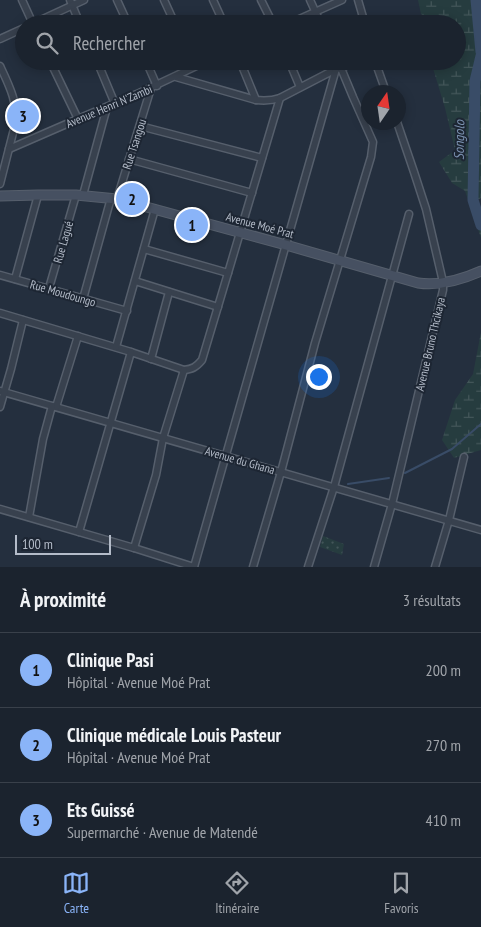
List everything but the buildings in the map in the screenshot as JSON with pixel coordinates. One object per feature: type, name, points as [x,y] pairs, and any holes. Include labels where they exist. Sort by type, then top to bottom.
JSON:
[{"type":"street","points":[[22,0],[28,15]]},
{"type":"street","points":[[49,15],[71,3],[84,0]]},
{"type":"street","points":[[117,0],[124,15]]},
{"type":"street","points":[[164,0],[171,15]]},
{"type":"street","points":[[213,0],[220,15]]},
{"type":"street","points":[[261,0],[268,15]]},
{"type":"street","points":[[310,0],[317,15]]},
{"type":"street","points":[[309,15],[342,0]]},
{"type":"street","points":[[358,0],[362,15]]},
{"type":"street","points":[[71,3],[76,15]]},
{"type":"street","points":[[0,39],[15,32]]},
{"type":"street","points":[[0,66],[10,89],[17,116],[0,182]]},
{"type":"street","points":[[54,70],[78,119]]},
{"type":"street","points":[[101,70],[115,104]]},
{"type":"street","points":[[149,70],[154,87]]},
{"type":"street","name":"Avenue Henri N'Zambi","points":[[9,150],[154,87],[176,77],[186,70]]},
{"type":"street","points":[[244,70],[256,100]]},
{"type":"street","points":[[292,70],[300,87]]},
{"type":"street","points":[[176,77],[256,100],[270,101],[280,98],[331,70]]},
{"type":"street","points":[[0,509],[29,516],[194,567],[300,190],[337,70]]},
{"type":"street","points":[[253,567],[314,343],[371,157],[373,142],[340,70]]},
{"type":"street","points":[[378,70],[384,85]]},
{"type":"street","name":"Rue Tsangou","points":[[83,299],[114,199],[154,87]]},
{"type":"street","points":[[0,313],[116,347],[184,370],[197,366],[202,360],[280,98]]},
{"type":"street","name":"Rue Lagué","points":[[49,288],[107,107]]},
{"type":"street","points":[[140,126],[262,158]]},
{"type":"street","name":"Avenue Bruno Thcikaya","points":[[374,567],[392,504],[444,282],[426,209],[400,130]]},
{"type":"street","points":[[129,158],[252,193]]},
{"type":"street","points":[[15,279],[38,195]]},
{"type":"street","name":"Avenue Moé Prat","points":[[0,196],[79,195],[114,199],[418,283],[434,284],[465,278],[481,272]]},
{"type":"street","points":[[116,347],[155,209]]},
{"type":"street","points":[[308,567],[334,487],[409,214]]},
{"type":"street","points":[[144,249],[228,273]]},
{"type":"street","name":"Rue Moudoungo","points":[[0,275],[127,310]]},
{"type":"street","points":[[135,281],[218,307]]},
{"type":"street","points":[[151,359],[169,292]]},
{"type":"street","points":[[0,407],[2,391],[23,320]]},
{"type":"street","points":[[29,516],[43,439],[78,336]]},
{"type":"street","points":[[79,532],[131,352]]},
{"type":"street","points":[[134,548],[156,475],[163,438],[184,370]]},
{"type":"street","name":"Avenue du Ghana","points":[[2,391],[481,530]]},
{"type":"street","points":[[435,567],[449,520],[464,457]]},
{"type":"green space","points":[[418,0],[481,0],[481,198],[477,200],[481,210],[481,238],[465,191],[452,183],[439,162],[455,150],[434,70],[466,70],[466,15],[421,14]]},
{"type":"green space","points":[[481,332],[481,450],[454,458],[442,440],[455,400],[473,374]]},
{"type":"green space","points":[[323,536],[344,544],[342,555],[320,547]]},
{"type":"waterway","name":"Songolo","points":[[476,0],[481,52]]},
{"type":"waterway","name":"Songolo","points":[[481,56],[475,81],[473,200],[481,225]]},
{"type":"waterway","points":[[405,473],[452,449],[481,424]]},
{"type":"waterway","points":[[348,484],[389,478]]},
{"type":"place","name":"Ets Guissé","points":[[23,116]]},
{"type":"place","name":"Clinique médicale Louis Pasteur","points":[[132,199]]},
{"type":"place","name":"Clinique Pasi","points":[[192,225]]}]
